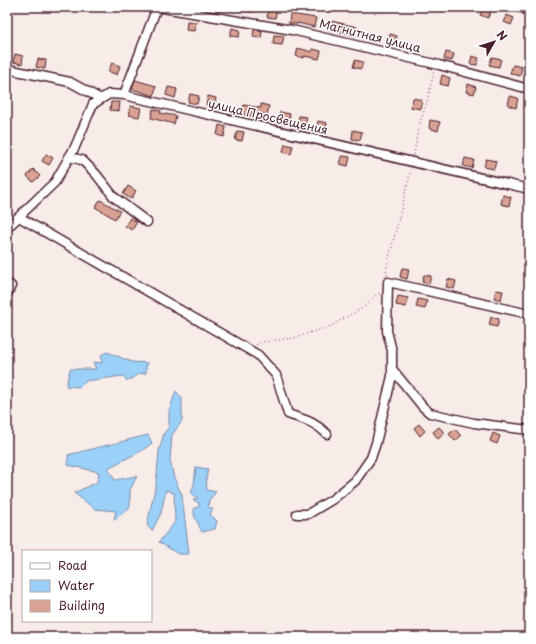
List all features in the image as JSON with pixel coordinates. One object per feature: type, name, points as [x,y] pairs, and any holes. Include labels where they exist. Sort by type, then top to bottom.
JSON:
[{"type":"street","points":[[124,95],[157,7]]},
{"type":"street","name":"Магнитная улица","points":[[157,7],[292,30],[436,64],[529,89]]},
{"type":"street","points":[[519,7],[529,11]]},
{"type":"street","points":[[7,69],[70,82],[101,99],[93,104],[75,146],[55,182],[7,228]]},
{"type":"street","name":"улица Просвещения","points":[[101,99],[109,94],[124,95],[529,189]]},
{"type":"street","points":[[69,157],[82,160],[96,174],[114,197],[147,222]]},
{"type":"street","points":[[18,217],[258,355],[276,375],[288,414],[304,420],[312,421],[327,434]]},
{"type":"street","points":[[297,514],[308,514],[333,499],[355,481],[371,458],[392,376],[392,351],[387,331],[388,282],[529,314]]},
{"type":"street","points":[[7,283],[11,286],[7,295]]},
{"type":"street","points":[[392,369],[423,407],[430,413],[474,423],[529,430]]},
{"type":"path","points":[[388,282],[386,270],[403,197],[413,162],[418,128],[427,102],[436,64]]},
{"type":"path","points":[[248,350],[261,342],[294,338],[331,326],[364,307],[376,295],[388,292]]},
{"type":"water","points":[[107,352],[132,362],[148,363],[146,373],[139,374],[127,381],[123,376],[86,381],[80,387],[66,386],[70,369],[96,369],[93,362],[102,363],[101,355]]},
{"type":"water","points":[[176,391],[182,398],[182,421],[172,435],[170,460],[174,478],[182,495],[189,554],[178,554],[159,542],[175,522],[174,493],[166,490],[161,513],[152,531],[147,525],[156,484],[159,451],[164,433],[169,427],[169,411]]},
{"type":"water","points":[[148,435],[152,443],[143,450],[108,468],[115,480],[137,476],[130,490],[130,507],[114,520],[116,511],[95,509],[74,493],[97,482],[99,472],[68,465],[68,455]]},
{"type":"water","points":[[196,467],[208,469],[206,479],[207,490],[216,492],[209,500],[208,507],[213,509],[210,514],[217,521],[215,529],[202,532],[194,515],[194,508],[199,507],[199,503],[193,500],[198,498],[191,493],[194,484]]},
{"type":"building","points":[[238,7],[254,7],[253,12],[238,10]]},
{"type":"building","points":[[483,7],[491,10],[488,18],[480,15]]},
{"type":"building","points":[[268,8],[277,9],[275,18],[267,17]]},
{"type":"building","points":[[290,14],[316,18],[314,27],[298,23],[289,23]]},
{"type":"building","points":[[507,15],[514,18],[511,25],[504,22]]},
{"type":"building","points":[[187,21],[196,22],[194,31],[186,30]]},
{"type":"building","points":[[331,21],[357,27],[355,36],[329,29]]},
{"type":"building","points":[[232,28],[240,30],[239,37],[230,36]]},
{"type":"building","points":[[254,29],[262,31],[261,38],[253,37]]},
{"type":"building","points":[[390,34],[397,36],[395,45],[388,43]]},
{"type":"building","points":[[274,35],[284,36],[282,45],[273,44]]},
{"type":"building","points":[[298,48],[312,52],[312,49],[321,51],[319,59],[296,56]]},
{"type":"building","points":[[446,52],[454,54],[452,61],[444,59]]},
{"type":"building","points":[[15,54],[23,56],[22,64],[13,62]]},
{"type":"building","points":[[472,56],[479,58],[477,65],[470,64]]},
{"type":"building","points":[[492,57],[501,59],[499,67],[489,65]]},
{"type":"building","points":[[38,59],[46,60],[45,69],[36,67]]},
{"type":"building","points":[[355,60],[363,62],[361,69],[353,67]]},
{"type":"building","points":[[112,63],[120,66],[117,75],[108,71]]},
{"type":"building","points":[[513,65],[522,67],[520,76],[510,73]]},
{"type":"building","points":[[442,75],[450,78],[448,86],[440,84]]},
{"type":"building","points":[[135,80],[156,86],[154,96],[132,89]]},
{"type":"building","points":[[468,84],[476,87],[474,94],[466,92]]},
{"type":"building","points":[[168,87],[177,89],[175,98],[166,95]]},
{"type":"building","points":[[190,94],[199,96],[197,104],[188,102]]},
{"type":"building","points":[[208,96],[216,98],[214,107],[206,105]]},
{"type":"building","points":[[510,96],[518,98],[516,108],[508,105]]},
{"type":"building","points":[[413,98],[422,100],[420,109],[411,107]]},
{"type":"building","points":[[111,102],[120,102],[119,111],[110,110]]},
{"type":"building","points":[[261,104],[269,106],[267,115],[252,112],[252,116],[242,114],[244,105],[261,108]]},
{"type":"building","points":[[131,106],[141,108],[139,117],[129,115]]},
{"type":"building","points":[[153,109],[161,111],[160,113],[176,116],[174,124],[151,118]]},
{"type":"building","points":[[280,112],[290,114],[288,124],[278,121]]},
{"type":"building","points":[[299,116],[307,117],[305,125],[298,124]]},
{"type":"building","points":[[430,120],[440,122],[438,131],[429,128]]},
{"type":"building","points":[[318,121],[327,123],[325,132],[316,130]]},
{"type":"building","points":[[219,125],[226,127],[224,137],[217,135]]},
{"type":"building","points":[[353,130],[362,132],[360,140],[352,139]]},
{"type":"building","points":[[237,131],[244,132],[242,141],[235,140]]},
{"type":"building","points":[[285,144],[293,146],[291,154],[283,152]]},
{"type":"building","points":[[46,154],[53,158],[49,165],[42,161]]},
{"type":"building","points":[[342,156],[350,157],[348,166],[340,164]]},
{"type":"building","points":[[465,158],[474,160],[472,168],[463,166]]},
{"type":"building","points":[[486,159],[496,161],[494,169],[484,167]]},
{"type":"building","points":[[33,169],[40,176],[33,182],[27,176]]},
{"type":"building","points":[[128,186],[136,191],[131,199],[123,194]]},
{"type":"building","points":[[503,195],[511,197],[509,206],[501,204]]},
{"type":"building","points":[[100,200],[120,211],[115,219],[95,207]]},
{"type":"building","points":[[130,218],[137,222],[132,230],[125,226]]},
{"type":"building","points":[[402,268],[409,269],[407,279],[400,277]]},
{"type":"building","points":[[424,275],[431,276],[429,284],[422,282]]},
{"type":"building","points":[[448,279],[456,281],[454,289],[446,287]]},
{"type":"building","points":[[496,290],[503,291],[501,300],[494,298]]},
{"type":"building","points":[[398,296],[408,298],[406,307],[396,305]]},
{"type":"building","points":[[418,299],[427,301],[425,309],[416,307]]},
{"type":"building","points":[[491,317],[499,319],[497,327],[489,325]]},
{"type":"building","points":[[419,424],[425,431],[420,436],[414,428]]},
{"type":"building","points":[[439,427],[445,433],[438,439],[433,432]]},
{"type":"building","points":[[455,429],[461,436],[455,441],[449,434]]},
{"type":"building","points":[[493,433],[500,436],[497,444],[490,441]]}]
